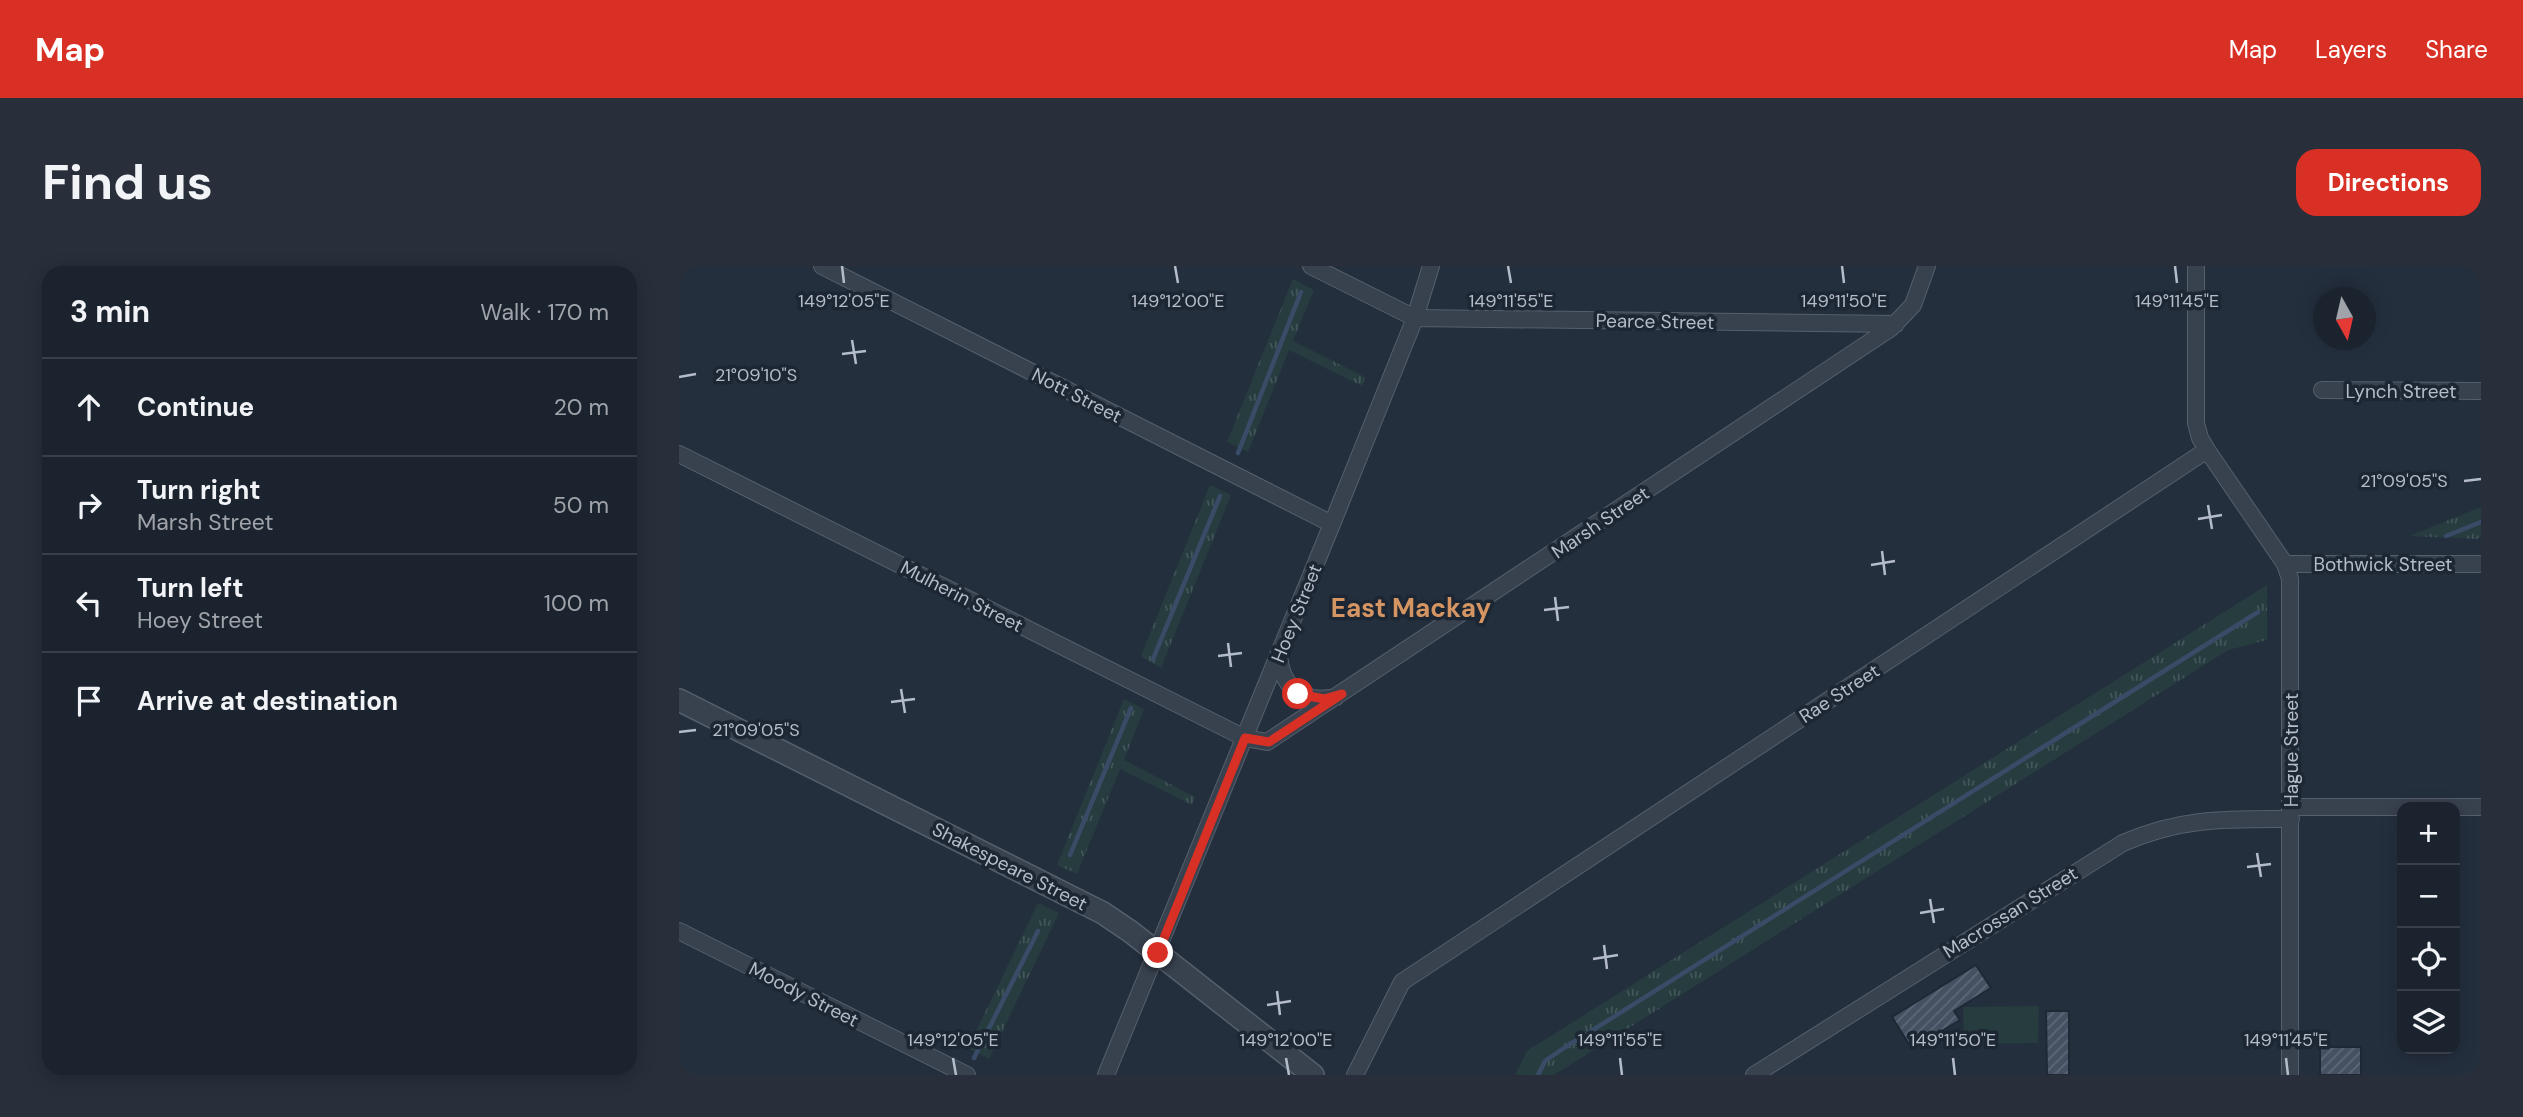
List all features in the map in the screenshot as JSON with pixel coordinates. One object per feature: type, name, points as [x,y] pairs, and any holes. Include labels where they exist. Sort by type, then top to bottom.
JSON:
[{"type":"street","name":"Nott Street","points":[[822,266],[1332,524]]},
{"type":"street","points":[[1311,266],[1415,318]]},
{"type":"street","name":"Hoey Street","points":[[1106,1075],[1415,318],[1431,266]]},
{"type":"street","name":"Marsh Street","points":[[1245,738],[1269,742],[1896,324],[1913,305],[1927,266]]},
{"type":"street","points":[[2196,266],[2196,423],[2207,450]]},
{"type":"street","name":"Pearce Street","points":[[1415,318],[1896,324]]},
{"type":"street","name":"Lynch Street","points":[[2322,390],[2481,391]]},
{"type":"street","name":"Hague Street","points":[[2207,450],[2285,564],[2290,587],[2291,1075]]},
{"type":"street","name":"Rae Street","points":[[1355,1075],[1402,982],[2207,450]]},
{"type":"street","name":"Mulherin Street","points":[[679,454],[1245,738]]},
{"type":"street","name":"Bothwick Street","points":[[2285,564],[2481,564]]},
{"type":"street","points":[[1279,654],[1284,678],[1296,693],[1320,699],[1342,694]]},
{"type":"street","name":"Shakespeare Street","points":[[679,700],[1103,913],[1313,1075]]},
{"type":"street","name":"Macrossan Street","points":[[1754,1075],[2123,843],[2158,829],[2190,821],[2291,813],[2481,807]]},
{"type":"street","name":"Moody Street","points":[[679,931],[967,1075]]},
{"type":"green space","points":[[1293,279],[1314,290],[1293,341],[1365,377],[1362,386],[1289,350],[1248,452],[1227,442]]},
{"type":"green space","points":[[1210,485],[1231,495],[1161,668],[1141,656]]},
{"type":"green space","points":[[2481,507],[2481,537],[2477,539],[2409,536]]},
{"type":"green space","points":[[2267,585],[2267,640],[2228,650],[1554,1075],[1515,1075],[1527,1051]]},
{"type":"green space","points":[[1124,699],[1144,709],[1124,760],[1195,797],[1192,805],[1120,769],[1077,874],[1057,865]]},
{"type":"green space","points":[[1038,903],[1059,913],[989,1059],[968,1048]]},
{"type":"green space","points":[[2039,1006],[2038,1043],[1964,1044],[1963,1007]]},
{"type":"building","points":[[1976,965],[1991,988],[1954,1011],[1960,1020],[1912,1049],[1892,1017]]},
{"type":"building","points":[[2046,1011],[2069,1011],[2069,1075],[2047,1075]]},
{"type":"building","points":[[2320,1047],[2361,1047],[2361,1075],[2320,1075]]},
{"type":"waterway","points":[[1238,453],[1301,292]]},
{"type":"waterway","points":[[1153,659],[1220,496]]},
{"type":"waterway","points":[[2446,536],[2481,522]]},
{"type":"waterway","points":[[1538,1075],[1545,1061],[1564,1048],[2258,612]]},
{"type":"waterway","points":[[1070,855],[1131,708]]},
{"type":"waterway","points":[[974,1058],[1038,931]]},
{"type":"district","name":"East Mackay","points":[[1411,608]]},
{"type":"route","points":[[1158,953],[1245,738],[1262,743],[1269,742],[1342,694],[1324,699],[1298,694]]}]
